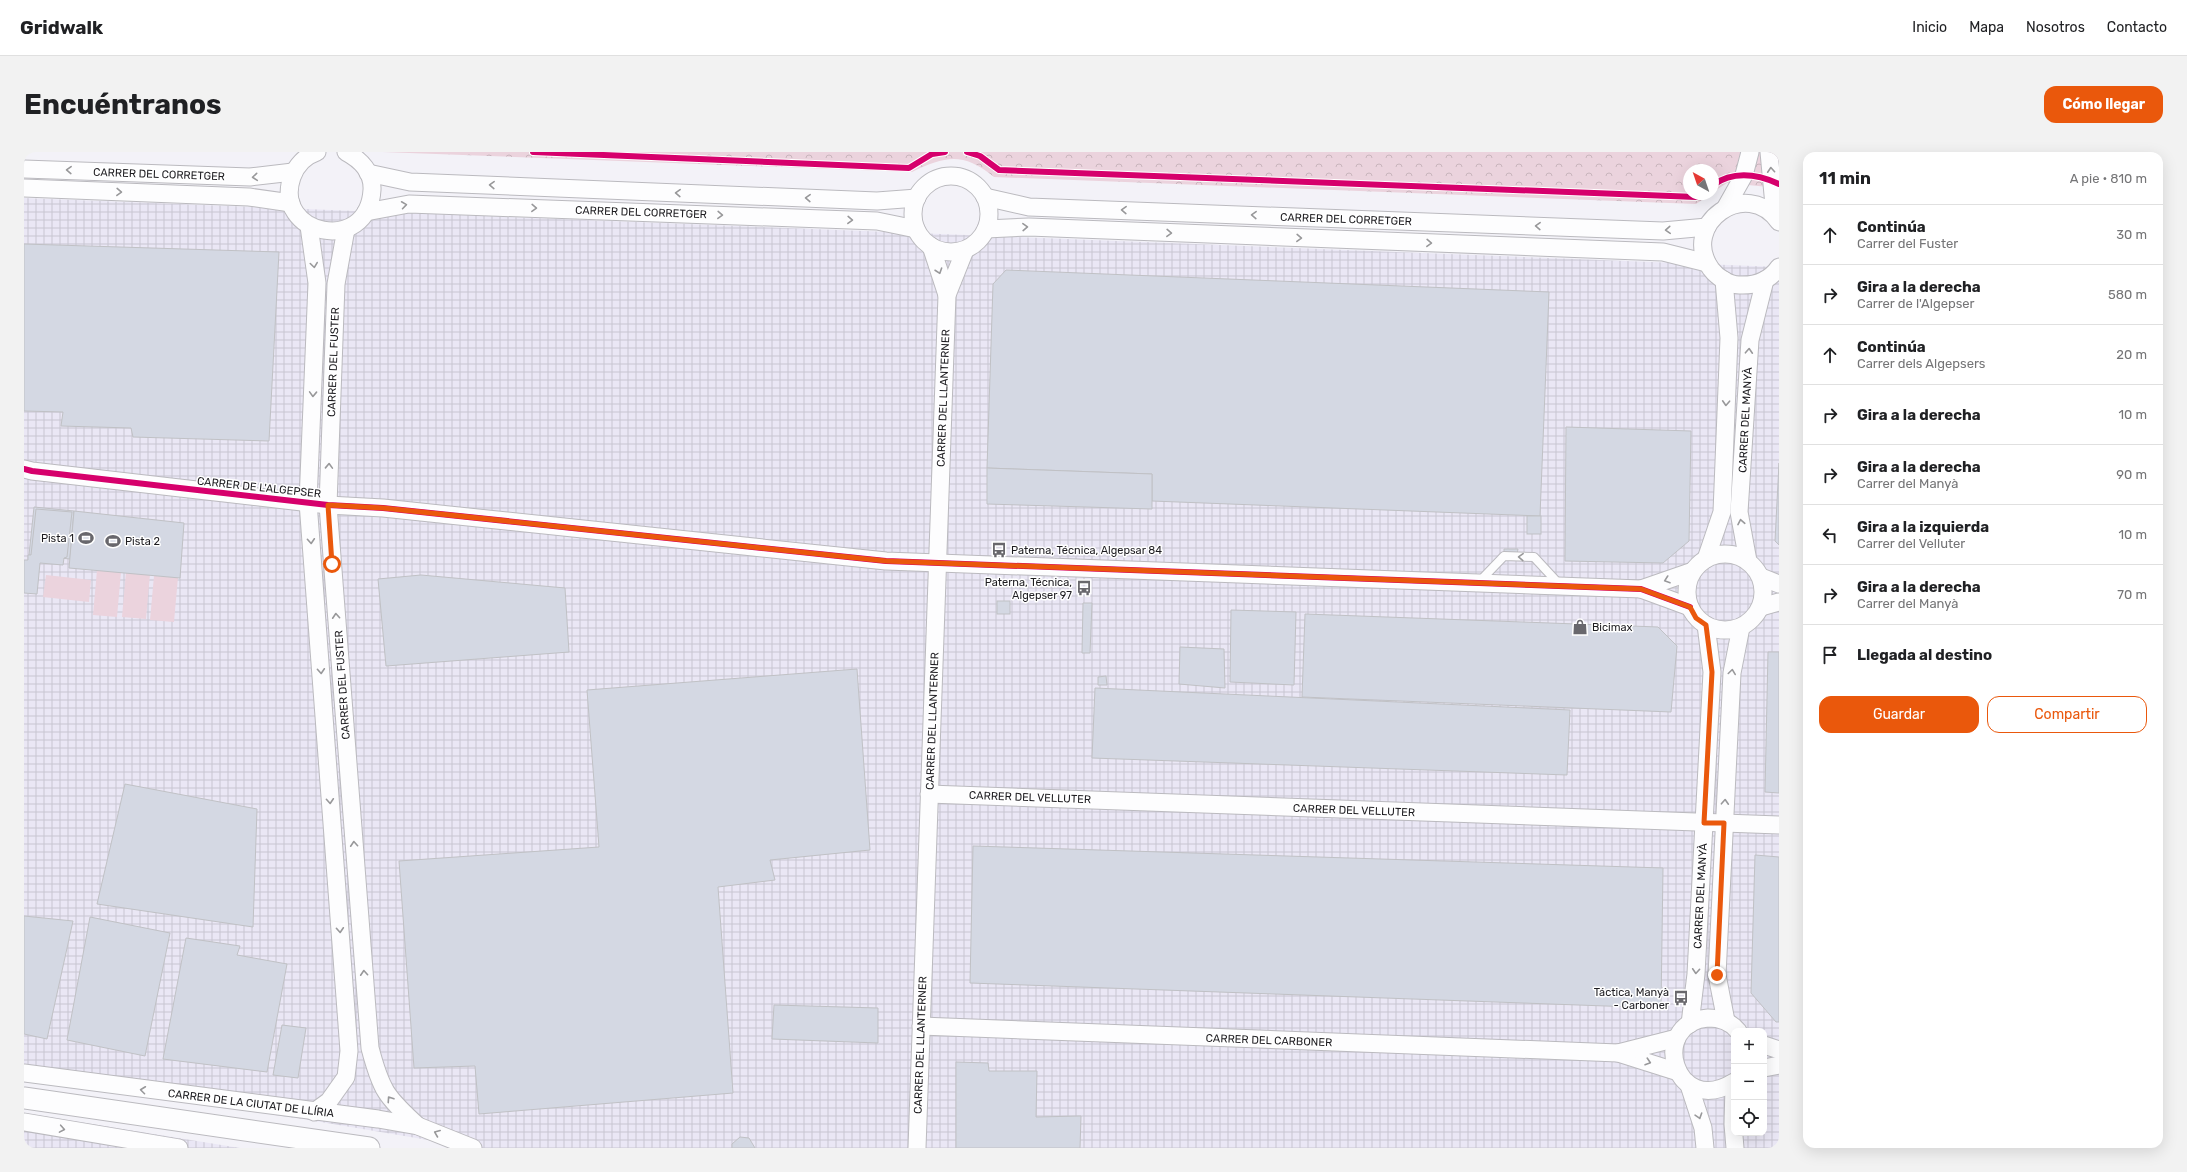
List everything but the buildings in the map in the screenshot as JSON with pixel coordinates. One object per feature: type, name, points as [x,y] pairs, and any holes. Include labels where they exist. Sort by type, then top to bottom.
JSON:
[{"type":"street","points":[[317,152],[301,162],[293,172],[289,192],[291,203],[295,212],[309,226],[321,231],[334,232],[346,229],[358,222],[366,212],[371,199],[372,186],[368,173],[355,157],[346,152]]},
{"type":"street","points":[[1726,207],[1744,175],[1750,152]]},
{"type":"street","points":[[1769,152],[1777,219]]},
{"type":"street","name":"CARRER DEL CORRETGER","points":[[24,169],[250,177],[293,172]]},
{"type":"street","name":"CARRER DEL CORRETGER","points":[[368,173],[410,182],[877,201],[917,198]]},
{"type":"street","points":[[951,176],[968,180],[978,187],[985,197],[989,207],[989,218],[986,229],[981,238],[964,250],[947,251],[931,246],[922,239],[916,229],[914,208],[917,198],[924,188],[933,180],[951,176]]},
{"type":"street","name":"CARRER DEL CORRETGER","points":[[24,188],[249,197],[291,203]]},
{"type":"street","name":"CARRER DEL CORRETGER","points":[[985,197],[1029,206],[1663,231],[1707,227]]},
{"type":"street","points":[[1777,219],[1764,208],[1752,203],[1738,203],[1726,207],[1715,216],[1707,227],[1703,239],[1707,263],[1714,273],[1724,280],[1737,285],[1752,285],[1765,280],[1779,267]]},
{"type":"street","name":"CARRER DEL CORRETGER","points":[[366,212],[409,204],[877,221],[916,229]]},
{"type":"street","name":"CARRER DEL FUSTER","points":[[309,226],[317,283],[308,502],[349,1051],[346,1078],[329,1101],[314,1112]]},
{"type":"street","name":"CARRER DEL CORRETGER","points":[[986,229],[1029,227],[1663,252],[1707,263]]},
{"type":"street","name":"CARRER DEL FUSTER","points":[[346,229],[336,284],[328,505],[370,1048],[379,1081],[393,1104],[418,1126]]},
{"type":"street","name":"CARRER DEL LLANTERNER","points":[[931,246],[947,295]]},
{"type":"street","name":"CARRER DEL LLANTERNER","points":[[917,1148],[947,295],[964,250]]},
{"type":"street","name":"CARRER DEL MANYÀ","points":[[1706,558],[1722,512],[1729,338],[1724,280]]},
{"type":"street","name":"CARRER DEL MANYÀ","points":[[1748,561],[1739,512],[1750,340],[1765,280]]},
{"type":"street","name":"CARRER DE L'ALGEPSER","points":[[24,468],[32,471],[328,505],[391,509],[886,561],[1641,589]]},
{"type":"street","points":[[1728,553],[1738,555],[1748,561],[1761,577],[1764,592],[1761,607],[1750,622],[1741,627],[1730,630],[1717,629],[1706,625],[1696,618],[1690,607],[1687,595],[1688,583],[1693,571],[1706,558],[1716,554],[1728,553]]},
{"type":"street","points":[[1641,589],[1693,571]]},
{"type":"street","points":[[1761,577],[1779,584]]},
{"type":"street","points":[[1641,589],[1690,607]]},
{"type":"street","points":[[1761,607],[1779,602]]},
{"type":"street","name":"CARRER DEL MANYÀ","points":[[1690,1024],[1696,974],[1712,672],[1706,625]]},
{"type":"street","name":"CARRER DEL MANYÀ","points":[[1732,1026],[1717,975],[1732,673],[1741,627]]},
{"type":"street","name":"CARRER DEL VELLUTER","points":[[929,794],[1779,825]]},
{"type":"street","points":[[1705,1148],[1703,1128],[1689,1085],[1678,1072],[1674,1061],[1674,1049],[1677,1038],[1690,1024],[1701,1019],[1714,1018],[1732,1026]]},
{"type":"street","name":"CARRER DEL CARBONER","points":[[921,1026],[1618,1053],[1678,1072]]},
{"type":"street","name":"CARRER DEL CARBONER","points":[[1618,1053],[1677,1038]]},
{"type":"street","points":[[1767,1046],[1779,1050]]},
{"type":"street","points":[[1767,1067],[1779,1065]]},
{"type":"street","name":"CARRER DE LA CIUTAT DE LLÍRIA","points":[[24,1073],[314,1112],[378,1119],[418,1126],[473,1148]]},
{"type":"street","points":[[1689,1085],[1700,1090],[1712,1092],[1724,1089],[1731,1084]]},
{"type":"street","points":[[24,1098],[369,1148]]},
{"type":"street","points":[[1734,1100],[1733,1124],[1735,1148]]},
{"type":"street","points":[[24,1122],[179,1148]]},
{"type":"lane","points":[[1478,583],[1504,556],[1534,558],[1561,586]]},
{"type":"shaded area","points":[[24,198],[1779,267],[1779,1148],[451,1148],[434,1141],[303,1119],[24,1079]]},
{"type":"shaded area","points":[[24,1113],[240,1148],[24,1148]]},
{"type":"green space","points":[[382,152],[1779,152],[1779,188],[1727,183],[1719,188],[1719,164],[1683,164],[1683,200],[1702,200],[1696,204],[994,177],[973,163],[954,159],[935,163],[912,172]]},
{"type":"green space","points":[[97,570],[121,572],[117,617],[93,615]]},
{"type":"green space","points":[[126,572],[150,574],[146,619],[122,617]]},
{"type":"green space","points":[[46,575],[91,580],[89,602],[43,597]]},
{"type":"green space","points":[[154,576],[178,577],[174,622],[150,620]]},
{"type":"cycle path","points":[[533,152],[909,168],[932,154],[945,152]]},
{"type":"cycle path","points":[[967,152],[980,156],[999,170],[1683,196]]},
{"type":"cycle path","points":[[1719,182],[1737,176],[1754,176],[1779,184]]},
{"type":"cycle path","points":[[24,469],[328,505],[383,508],[886,561],[1641,589],[1690,607]]},
{"type":"place","name":"Pista 1","points":[[86,538]]},
{"type":"place","name":"Pista 2","points":[[113,541]]},
{"type":"place","name":"Paterna, Técnica, Algepsar 84","points":[[999,550]]},
{"type":"place","name":"Paterna, Técnica, Algepser 97","points":[[1084,588]]},
{"type":"place","name":"Bicimax","points":[[1580,627]]},
{"type":"place","name":"Táctica, Manyà - Carboner","points":[[1681,998]]},
{"type":"route","points":[[332,564],[328,505],[383,508],[886,561],[1641,589],[1690,607],[1696,618],[1706,625],[1712,672],[1704,823],[1724,823],[1717,975]]}]
